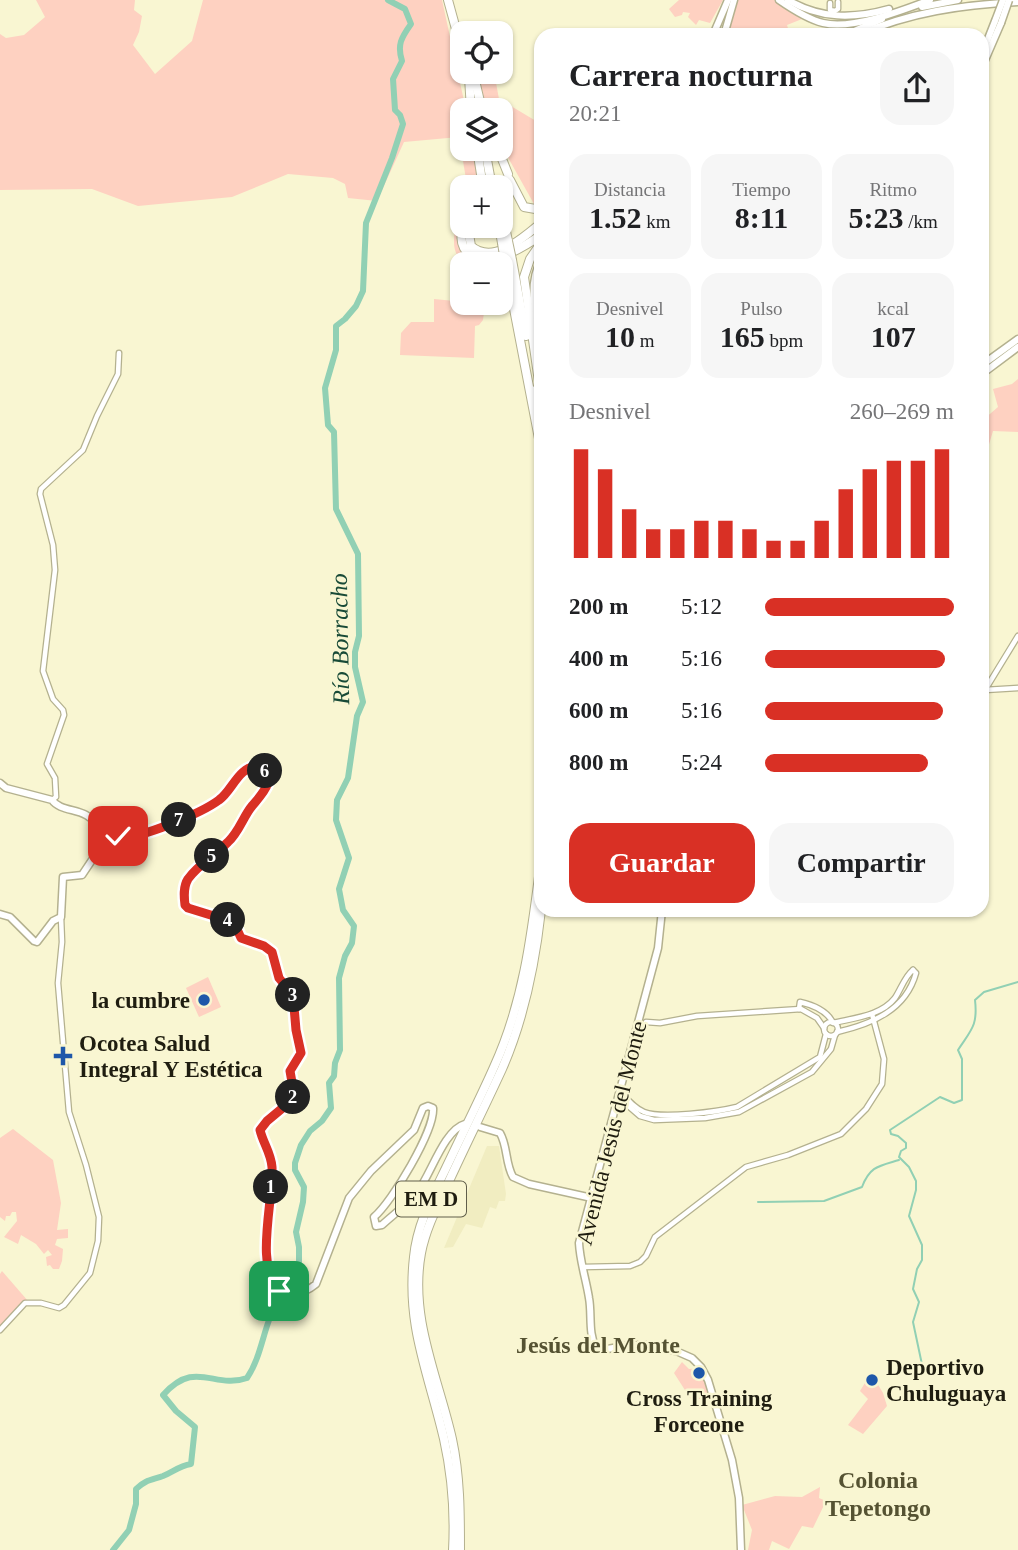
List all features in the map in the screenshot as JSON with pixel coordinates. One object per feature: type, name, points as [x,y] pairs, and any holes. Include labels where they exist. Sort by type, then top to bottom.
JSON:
[{"type":"highway","points":[[451,0],[458,21]]},
{"type":"highway","points":[[451,0],[456,21]]},
{"type":"highway","points":[[503,161],[524,206],[534,208]]},
{"type":"highway","points":[[470,238],[471,246],[480,252],[488,252],[513,246],[534,229]]},
{"type":"highway","points":[[462,238],[462,244],[471,255],[481,259],[499,258],[534,239]]},
{"type":"highway","points":[[503,240],[506,252]]},
{"type":"highway","points":[[534,253],[524,277],[534,347]]},
{"type":"highway","points":[[513,284],[534,382]]},
{"type":"highway","points":[[513,289],[534,409]]},
{"type":"highway","name":"EM D","points":[[453,1550],[453,1502],[448,1458],[417,1342],[412,1310],[414,1254],[427,1208],[495,1067],[519,999],[534,915]]},
{"type":"highway","name":"EM D","points":[[460,1550],[460,1503],[453,1443],[424,1340],[419,1308],[421,1253],[435,1211],[514,1038],[533,967],[540,917]]},
{"type":"main road","points":[[716,28],[728,0]]},
{"type":"main road","points":[[727,28],[734,0]]},
{"type":"main road","points":[[779,0],[838,25],[917,0]]},
{"type":"main road","points":[[788,0],[817,18]]},
{"type":"main road","points":[[853,19],[930,0]]},
{"type":"main road","points":[[862,28],[927,6],[958,0]]},
{"type":"main road","points":[[989,47],[1003,0]]},
{"type":"main road","points":[[989,40],[1009,0]]},
{"type":"main road","points":[[879,28],[929,11],[1018,2]]},
{"type":"main road","points":[[720,18],[726,18],[728,21]]},
{"type":"main road","points":[[989,360],[1018,339]]},
{"type":"main road","points":[[989,369],[1018,347]]},
{"type":"main road","points":[[0,783],[6,788],[52,800],[55,805],[84,814],[118,836],[131,838],[209,807],[220,800],[247,769],[255,766],[263,768],[268,783],[263,796],[251,806],[228,842],[189,878],[184,891],[185,905],[230,921],[241,938],[268,948],[274,956],[279,978],[293,995],[301,1053],[290,1071],[293,1095],[285,1107],[260,1130],[272,1165],[268,1257],[271,1279],[279,1291],[296,1294],[306,1292],[316,1284],[349,1198],[371,1171],[414,1130],[423,1108],[428,1105],[433,1108],[429,1124],[417,1153],[390,1200],[374,1217],[376,1226],[382,1225],[413,1198],[455,1130],[465,1124]]},
{"type":"main road","points":[[0,914],[10,917],[35,942],[61,917],[63,877],[82,875],[102,845],[118,836]]},
{"type":"main road","name":"Avenida Jesús del Monte","points":[[661,917],[658,948],[579,1243],[582,1268],[589,1293],[592,1340],[596,1348],[601,1350],[643,1345],[661,1348],[692,1358],[704,1372],[733,1467],[740,1513],[741,1550]]},
{"type":"main road","points":[[480,1127],[500,1133],[504,1140],[506,1162],[513,1177],[529,1184],[592,1198]]},
{"type":"street","points":[[817,18],[830,1]]},
{"type":"street","points":[[830,1],[830,9],[835,11],[838,9],[837,1]]},
{"type":"street","points":[[837,1],[853,19]]},
{"type":"street","points":[[534,276],[534,301]]},
{"type":"street","points":[[52,800],[57,792],[57,785],[47,764],[64,715],[54,699],[43,671],[55,570],[53,545],[40,494],[41,489],[83,450],[118,374],[119,353]]},
{"type":"street","points":[[989,683],[1018,636]]},
{"type":"street","points":[[989,690],[1018,688]]},
{"type":"street","points":[[0,1330],[25,1303],[62,1307],[90,1273],[98,1241],[97,1210],[69,1112],[58,983],[62,942],[61,917]]},
{"type":"street","points":[[619,1094],[636,1107],[654,1115],[722,1111],[737,1107],[820,1058],[825,1031],[827,1024],[872,1016],[888,1006],[905,982],[907,974],[913,970],[916,973],[913,985],[900,1004],[836,1033],[825,1031],[817,1017],[799,1009],[697,1016],[646,1023]]},
{"type":"street","points":[[619,1094],[640,1116],[654,1120],[705,1118],[739,1112],[812,1072],[831,1049],[836,1025],[829,1015],[817,1007],[800,1002],[799,1009]]},
{"type":"street","points":[[582,1268],[630,1266],[640,1262],[655,1237],[746,1167],[788,1155],[841,1134],[866,1109],[882,1084],[884,1059],[872,1016]]},
{"type":"shaded area","points":[[36,0],[135,0],[134,10],[142,16],[133,45],[155,74],[192,41],[203,0],[442,0],[450,37],[450,84],[460,84],[463,98],[450,98],[450,138],[404,142],[377,201],[348,198],[345,184],[333,178],[288,174],[232,197],[138,206],[92,189],[0,190],[0,34],[6,38],[24,35],[45,17]]},
{"type":"shaded area","points":[[679,0],[723,0],[710,23],[699,20],[696,25],[688,17],[690,13],[683,12],[675,17],[669,9]]},
{"type":"shaded area","points":[[736,0],[774,0],[802,19],[787,25],[788,28],[730,28]]},
{"type":"shaded area","points":[[478,84],[496,84],[499,98],[482,98]]},
{"type":"shaded area","points":[[513,107],[534,120],[534,204],[510,161],[513,161]]},
{"type":"shaded area","points":[[463,161],[475,161],[477,175],[465,175]]},
{"type":"shaded area","points":[[454,238],[457,238],[462,252],[456,252]]},
{"type":"shaded area","points":[[434,299],[450,301],[450,315],[484,315],[483,320],[475,326],[474,358],[400,355],[401,333],[411,322],[434,322]]},
{"type":"shaded area","points":[[1018,379],[1018,432],[993,431],[989,444],[989,415],[998,407],[993,389],[1012,384]]},
{"type":"shaded area","name":"la cumbre","points":[[208,977],[221,1007],[199,1017],[186,988]]},
{"type":"shaded area","points":[[13,1129],[53,1160],[61,1203],[57,1230],[68,1229],[68,1238],[57,1239],[55,1245],[63,1249],[59,1269],[47,1266],[46,1257],[52,1255],[48,1250],[44,1254],[36,1244],[21,1235],[18,1244],[4,1237],[17,1221],[16,1212],[6,1216],[5,1221],[0,1217],[0,1138]]},
{"type":"shaded area","points":[[487,1146],[499,1146],[505,1201],[499,1201],[496,1209],[490,1207],[482,1228],[466,1224],[453,1247],[444,1248]]},
{"type":"shaded area","points":[[2,1271],[28,1301],[0,1329],[0,1274]]},
{"type":"shaded area","points":[[682,1362],[689,1369],[699,1368],[710,1396],[692,1401],[674,1373]]},
{"type":"shaded area","name":"Deportivo Chuluguaya","points":[[871,1373],[887,1406],[863,1434],[848,1425],[868,1399],[860,1391]]},
{"type":"shaded area","points":[[820,1487],[819,1498],[826,1501],[813,1528],[802,1526],[789,1549],[772,1541],[769,1550],[748,1550],[752,1530],[742,1505],[775,1496],[802,1497]]},
{"type":"waterway","name":"Río Borracho","points":[[285,1290],[299,1262],[296,1232],[304,1187],[295,1170],[295,1163],[301,1145],[310,1131],[322,1121],[331,1108],[329,1083],[334,1076],[340,1050],[339,978],[352,943],[354,926],[343,910],[339,889],[349,858],[336,820],[337,800],[348,778],[357,716],[363,702],[355,667],[359,636],[358,554],[336,509],[334,432],[328,425],[325,388],[336,350],[336,326],[356,306],[363,291],[366,223],[403,124],[395,110],[393,79],[402,61],[401,42],[411,24],[405,9],[388,0]]},
{"type":"waterway","points":[[924,1374],[913,1322],[919,1302],[913,1289],[917,1269],[922,1260],[922,1245],[909,1216],[916,1181],[909,1167],[899,1157],[901,1151],[906,1148],[906,1143],[891,1134],[890,1130],[940,1097],[954,1103],[962,1100],[962,1059],[958,1050],[974,1022],[975,1000],[984,992],[1018,982]]},
{"type":"waterway","points":[[758,1202],[824,1201],[862,1187],[872,1171],[899,1160]]},
{"type":"waterway","name":"Río Borracho","points":[[113,1550],[129,1530],[136,1504],[136,1489],[146,1482],[191,1464],[195,1427],[176,1411],[163,1395],[185,1378],[205,1377],[225,1381],[247,1378],[257,1358],[271,1315],[282,1295]]},
{"type":"place","name":"la cumbre","points":[[204,1000]]},
{"type":"place","name":"Ocotea Salud Integral Y Estética","points":[[63,1056]]},
{"type":"place","name":"Cross Training Forceone","points":[[699,1373]]},
{"type":"place","name":"Deportivo Chuluguaya","points":[[872,1380]]},
{"type":"district","name":"Jesús del Monte","points":[[598,1345]]},
{"type":"district","name":"Colonia Tepetongo","points":[[878,1494]]},
{"type":"route","points":[[118,836],[131,838],[209,807],[220,800],[243,772],[251,767],[259,766],[266,772],[268,783],[263,796],[251,806],[228,842],[189,878],[185,884],[184,898],[188,908],[230,921],[241,938],[268,948],[274,956],[279,978],[293,995],[301,1053],[290,1071],[293,1095],[291,1101],[260,1130],[271,1156],[272,1183],[267,1245],[272,1283],[279,1291]]}]
